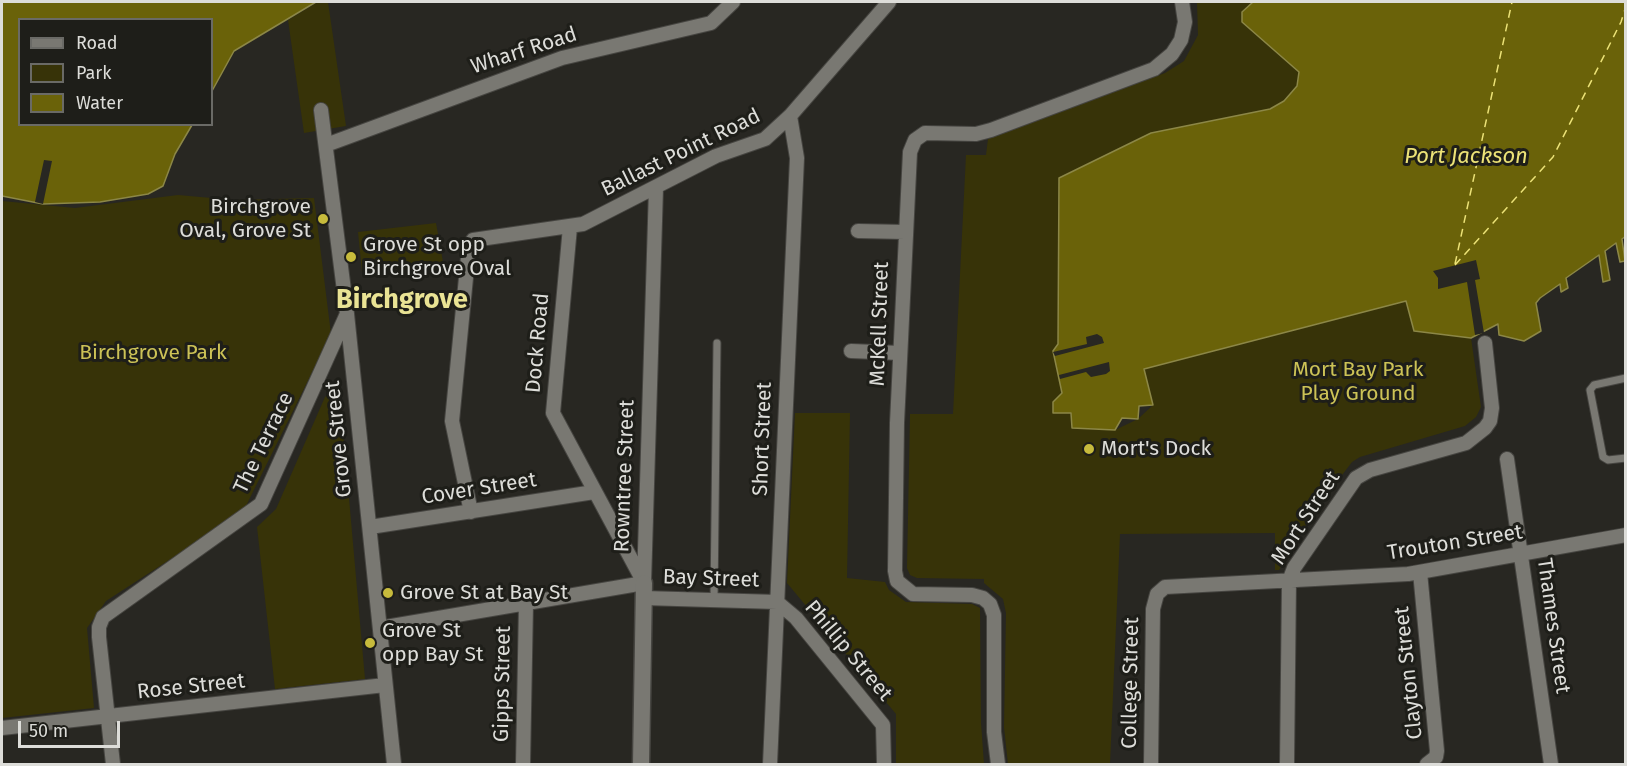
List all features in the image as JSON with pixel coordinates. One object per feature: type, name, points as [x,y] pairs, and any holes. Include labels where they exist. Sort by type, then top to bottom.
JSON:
[{"type":"street","name":"Wharf Road","points":[[326,145],[562,58],[711,23],[733,2]]},
{"type":"street","name":"Ballast Point Road","points":[[471,512],[452,421],[469,247],[472,240],[570,227],[656,188],[716,156],[765,139],[789,116],[889,2]]},
{"type":"street","name":"McKell Street","points":[[998,765],[994,732],[994,615],[990,604],[983,598],[972,595],[913,594],[897,581],[895,518],[904,232],[909,152],[915,140],[925,133],[976,134],[991,130],[1154,69],[1172,54],[1181,40],[1185,22],[1182,2]]},
{"type":"street","name":"Grove Street","points":[[321,110],[347,314],[394,765]]},
{"type":"street","name":"Short Street","points":[[770,765],[797,158],[789,116]]},
{"type":"street","name":"Rowntree Street","points":[[641,765],[656,188]]},
{"type":"street","name":"Dock Road","points":[[570,227],[553,413],[624,544],[644,591]]},
{"type":"street","points":[[858,231],[904,232]]},
{"type":"street","name":"The Terrace","points":[[108,716],[101,622],[261,504],[347,314]]},
{"type":"street","name":"Mort Street","points":[[1287,765],[1289,580],[1294,568],[1356,478],[1370,470],[1466,443],[1475,438],[1490,421],[1492,408],[1485,343]]},
{"type":"street","points":[[851,351],[900,354]]},
{"type":"street","name":"Thames Street","points":[[1507,459],[1551,765]]},
{"type":"street","name":"Cover Street","points":[[370,527],[594,492]]},
{"type":"street","name":"Trouton Street","points":[[1289,580],[1420,572],[1626,535]]},
{"type":"street","points":[[624,544],[636,547],[645,545]]},
{"type":"street","name":"Clayton Street","points":[[1420,572],[1437,751],[1433,762],[1427,765]]},
{"type":"street","name":"College Street","points":[[1151,765],[1153,609],[1157,594],[1171,585],[1289,580]]},
{"type":"street","name":"Bay Street","points":[[380,628],[526,604],[644,591],[714,600],[777,602]]},
{"type":"street","name":"Phillip Street","points":[[777,602],[796,618],[883,725],[884,765]]},
{"type":"street","name":"Gipps Street","points":[[523,765],[526,604]]},
{"type":"street","name":"Rose Street","points":[[2,728],[385,685]]},
{"type":"street","points":[[108,716],[113,765]]},
{"type":"lane","points":[[714,600],[717,344]]},
{"type":"lane","points":[[1626,378],[1594,385],[1590,390],[1603,457],[1608,460],[1626,458]]},
{"type":"green space","points":[[318,2],[328,2],[346,126],[304,133],[288,20]]},
{"type":"green space","name":"Mort Bay Park Play Ground","points":[[1197,2],[1253,2],[1242,12],[1242,22],[1299,72],[1297,86],[1284,101],[1270,109],[1053,351],[1062,393],[1071,413],[1072,428],[1115,430],[1138,419],[1153,405],[1144,369],[1406,301],[1414,331],[1471,338],[1481,407],[1476,417],[1465,426],[1360,457],[1352,462],[1314,512],[1279,570],[1275,570],[1275,533],[1120,534],[1110,764],[1008,764],[1004,727],[1006,613],[1003,599],[984,583],[984,579],[917,578],[910,575],[907,568],[910,414],[953,414],[966,155],[986,155],[988,139],[1165,73],[1184,61],[1198,35]]},
{"type":"green space","name":"Birchgrove Park","points":[[178,195],[234,200],[314,198],[331,334],[243,512],[106,601],[87,628],[94,708],[2,718],[2,201],[75,208]]},
{"type":"green space","points":[[436,223],[443,262],[362,272],[358,232]]},
{"type":"green space","points":[[339,385],[365,679],[275,689],[257,527],[276,509],[325,397]]},
{"type":"green space","points":[[795,413],[850,413],[847,578],[885,582],[889,590],[906,602],[972,604],[980,608],[981,723],[984,764],[896,764],[896,714],[787,583]]},
{"type":"water","points":[[2,2],[316,2],[234,51],[213,89],[213,18],[18,18],[18,126],[191,126],[175,154],[163,186],[148,194],[100,202],[43,204],[2,196]]},
{"type":"water","name":"Port Jackson","points":[[1253,2],[1625,2],[1626,236],[1622,239],[1625,261],[1620,262],[1616,243],[1605,251],[1610,280],[1603,282],[1599,255],[1566,278],[1568,288],[1561,292],[1560,284],[1540,298],[1536,303],[1541,331],[1524,341],[1499,335],[1498,324],[1471,338],[1414,331],[1406,301],[1144,369],[1153,405],[1139,406],[1138,419],[1122,418],[1115,430],[1072,428],[1071,413],[1053,413],[1053,402],[1062,393],[1053,351],[1058,344],[1059,178],[1151,133],[1270,109],[1284,101],[1297,86],[1299,72],[1242,22],[1242,12]]},
{"type":"pier","points":[[44,160],[52,161],[43,204],[35,202]]},
{"type":"pier","points":[[1476,260],[1480,279],[1475,280],[1484,333],[1475,335],[1467,282],[1438,289],[1438,278],[1433,271]]},
{"type":"pier","points":[[1097,334],[1102,337],[1104,343],[1055,356],[1053,352],[1087,344],[1086,337]]},
{"type":"pier","points":[[1109,362],[1110,371],[1106,374],[1091,377],[1086,372],[1060,379],[1059,375]]},
{"type":"ferry route","points":[[1455,264],[1512,2]]},
{"type":"ferry route","points":[[1455,265],[1553,157],[1621,22],[1626,6]]},
{"type":"place","name":"Birchgrove Oval, Grove St","points":[[323,219]]},
{"type":"place","name":"Grove St opp Birchgrove Oval","points":[[351,257]]},
{"type":"place","name":"Mort's Dock","points":[[1089,449]]},
{"type":"place","name":"Grove St at Bay St","points":[[388,593]]},
{"type":"place","name":"Grove St opp Bay St","points":[[370,643]]},
{"type":"district","name":"Birchgrove","points":[[402,300]]}]
